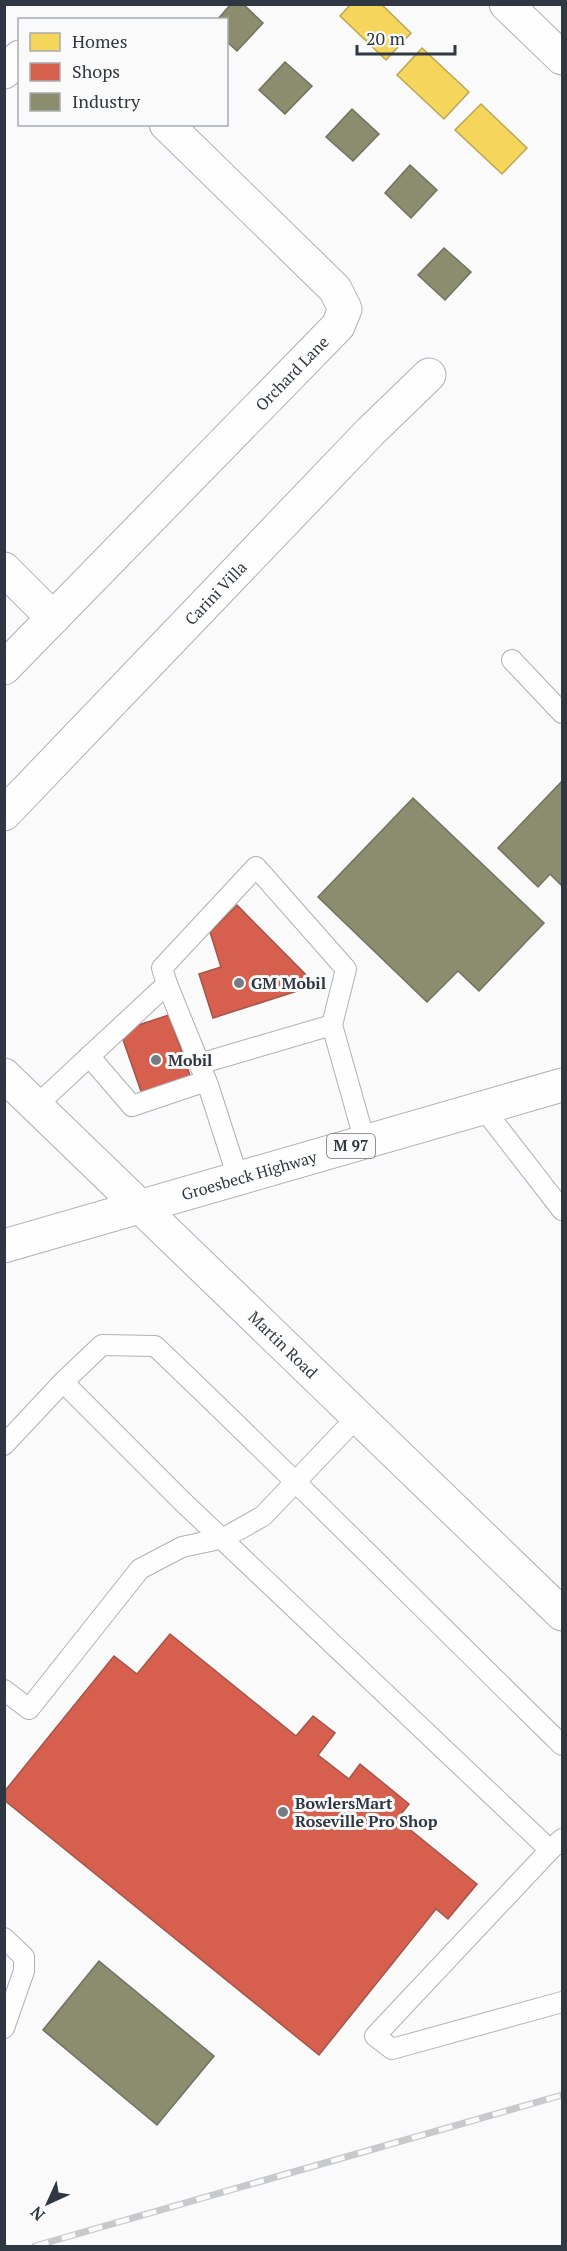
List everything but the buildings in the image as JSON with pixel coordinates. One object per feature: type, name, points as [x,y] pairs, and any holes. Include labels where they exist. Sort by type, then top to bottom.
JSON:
[{"type":"street","points":[[506,4],[562,58]]},
{"type":"street","points":[[4,72],[18,59]]},
{"type":"street","name":"Orchard Lane","points":[[4,668],[338,326],[345,309],[335,289],[168,126]]},
{"type":"street","name":"Carini Villa","points":[[4,814],[369,432],[429,375]]},
{"type":"street","points":[[4,569],[54,618]]},
{"type":"street","name":"Martin Road","points":[[4,1076],[359,1415],[562,1614]]},
{"type":"street","name":"Groesbeck Highway","points":[[4,1246],[562,1085]]},
{"type":"lane","points":[[512,660],[562,713]]},
{"type":"lane","points":[[238,1178],[203,1072],[166,984],[162,968],[256,867],[346,969],[332,1025],[365,1142]]},
{"type":"lane","points":[[37,1106],[166,984]]},
{"type":"lane","points":[[89,1056],[132,1106],[203,1072],[332,1025]]},
{"type":"lane","points":[[483,1108],[562,1210]]},
{"type":"lane","points":[[4,1444],[102,1345],[155,1346],[296,1481],[370,1557],[562,1744]]},
{"type":"lane","points":[[63,1382],[183,1502],[556,1844],[375,2036],[392,2049],[562,2002]]},
{"type":"lane","points":[[4,1690],[29,1709],[141,1569],[182,1547],[224,1538],[263,1516],[359,1415]]},
{"type":"lane","points":[[4,1938],[24,1957],[24,1971],[4,2028]]},
{"type":"railway","points":[[35,2246],[562,2095]]},
{"type":"place","name":"GM Mobil","points":[[239,983]]},
{"type":"place","name":"Mobil","points":[[156,1060]]},
{"type":"place","name":"BowlersMart Roseville Pro Shop","points":[[283,1812]]}]
